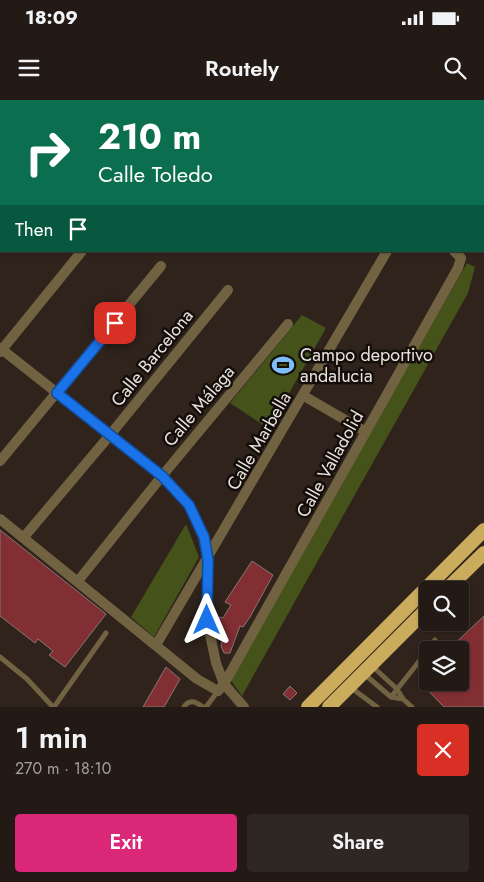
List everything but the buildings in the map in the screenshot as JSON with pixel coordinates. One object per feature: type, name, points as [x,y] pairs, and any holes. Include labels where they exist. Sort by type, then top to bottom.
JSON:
[{"type":"highway","points":[[308,707],[484,530]]},
{"type":"highway","points":[[455,581],[484,552]]},
{"type":"highway","points":[[329,707],[419,617]]},
{"type":"street","points":[[81,252],[1,350],[162,476],[189,505],[204,537],[208,560],[207,620],[221,688]]},
{"type":"street","name":"Calle Marbella","points":[[156,645],[208,560],[386,252]]},
{"type":"street","name":"Calle Valladolid","points":[[221,688],[458,268],[457,255]]},
{"type":"street","points":[[0,461],[161,266]]},
{"type":"street","name":"Calle Barcelona","points":[[24,537],[228,290]]},
{"type":"street","name":"Calle Málaga","points":[[78,581],[288,324]]},
{"type":"street","points":[[304,396],[366,432]]},
{"type":"street","points":[[0,519],[197,678],[221,688],[244,707]]},
{"type":"lane","points":[[0,657],[27,679],[53,707],[106,633]]},
{"type":"lane","points":[[391,697],[419,661]]},
{"type":"lane","points":[[367,669],[397,689],[403,699],[412,707]]},
{"type":"lane","points":[[367,669],[391,697],[403,699]]},
{"type":"lane","points":[[349,687],[377,707]]},
{"type":"lane","points":[[184,707],[190,701],[205,707],[221,688]]},
{"type":"green space","points":[[467,263],[475,267],[468,293],[242,696],[230,679]]},
{"type":"green space","name":"Campo deportivo andalucia","points":[[302,315],[326,328],[269,429],[230,403]]},
{"type":"green space","points":[[186,524],[199,557],[154,637],[131,617]]},
{"type":"place","name":"Campo deportivo andalucia","points":[[283,365]]},
{"type":"route","points":[[115,323],[57,393],[162,476],[180,493],[189,505],[204,537],[208,560],[207,620]]}]
